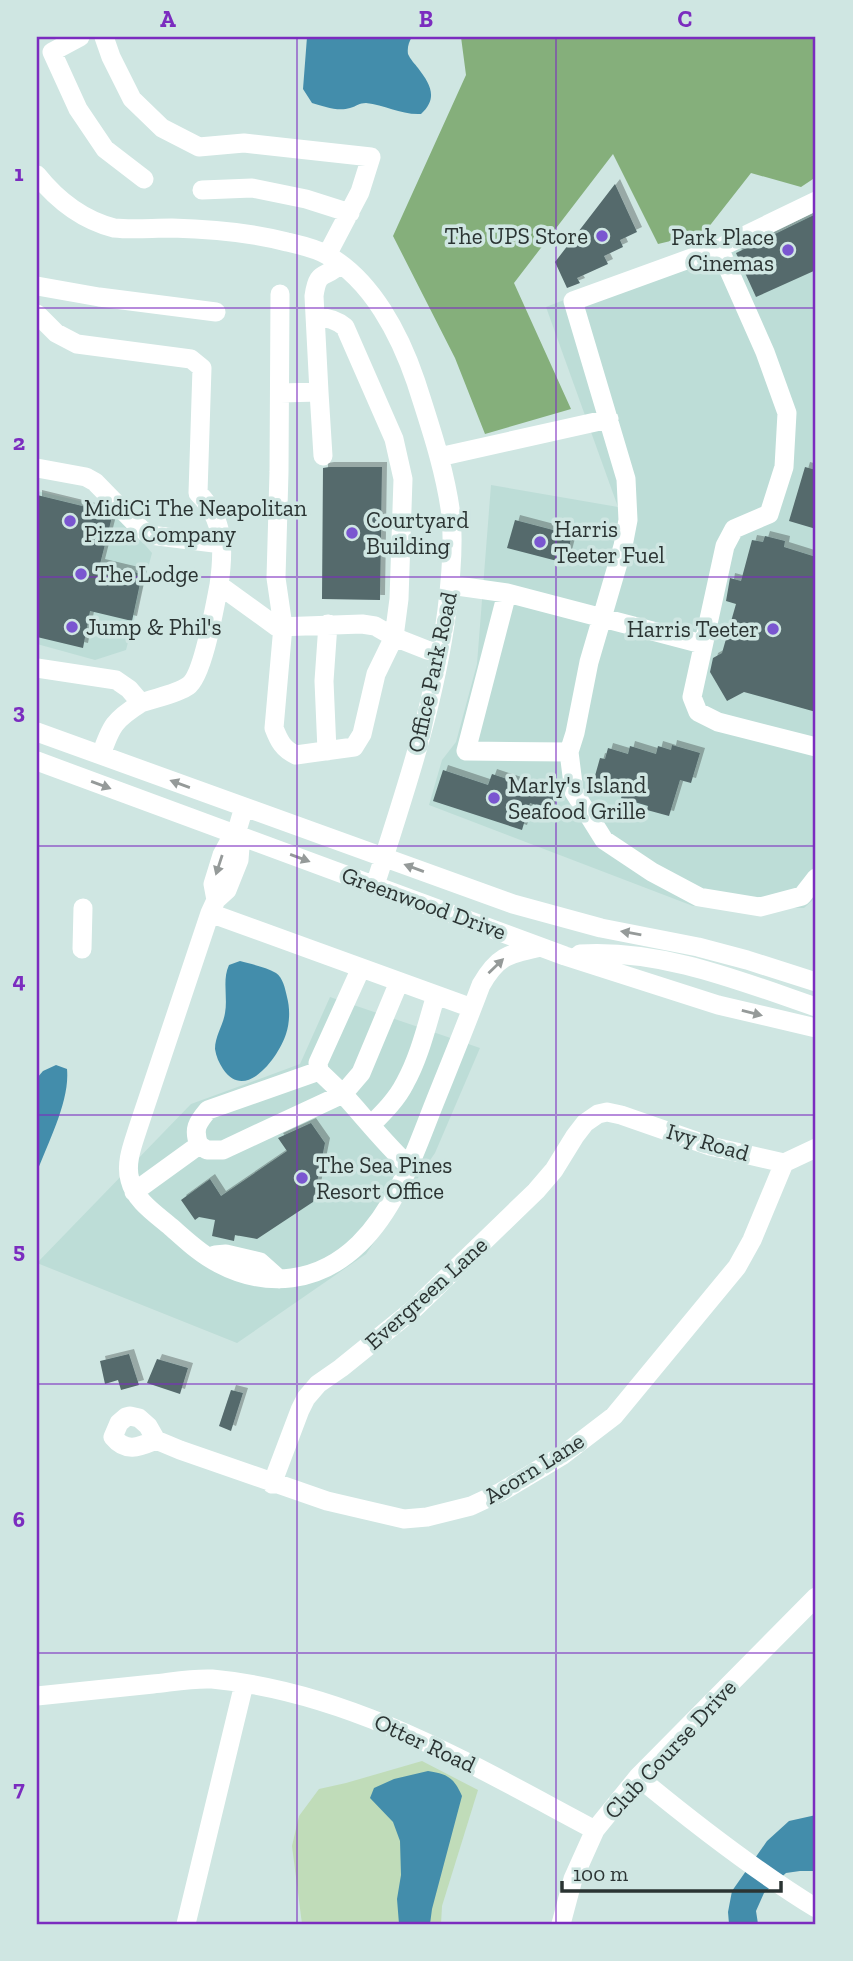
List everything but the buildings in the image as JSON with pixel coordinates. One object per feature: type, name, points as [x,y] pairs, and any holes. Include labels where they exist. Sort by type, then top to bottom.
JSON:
[{"type":"street","points":[[80,37],[52,52],[78,109],[105,149],[144,179]]},
{"type":"street","points":[[104,37],[132,99],[163,128],[199,148],[244,142],[371,157],[334,259],[335,269],[323,274],[316,281],[314,296],[323,456]]},
{"type":"street","points":[[202,190],[252,188],[306,199],[350,213]]},
{"type":"street","name":"Office Park Road","points":[[40,189],[86,217],[114,228],[231,231],[313,249],[334,259],[369,294],[396,334],[411,368],[439,457],[451,517],[452,560],[440,653],[420,741],[375,885]]},
{"type":"street","points":[[816,201],[719,248],[573,301],[626,479],[628,520],[589,662],[569,752],[574,792],[604,840],[652,872],[699,897],[760,907],[802,896],[816,878]]},
{"type":"street","points":[[719,248],[765,352],[787,413],[784,467],[769,513],[734,529],[725,546],[692,697],[698,712],[718,722],[816,747]]},
{"type":"street","points":[[37,286],[216,312]]},
{"type":"street","points":[[280,294],[276,578],[283,626],[274,728],[279,742],[287,751],[296,755],[354,747],[362,734],[376,674],[394,637],[399,600],[403,479],[394,439],[345,327],[326,317],[316,318]]},
{"type":"street","points":[[37,314],[56,333],[77,344],[191,359],[202,368],[198,494],[207,502],[219,528],[223,553],[211,624],[196,679],[187,687],[141,703],[115,721],[101,755]]},
{"type":"street","points":[[279,393],[318,391]]},
{"type":"street","points":[[439,457],[609,419]]},
{"type":"street","points":[[37,468],[86,477],[95,482],[150,535],[222,544]]},
{"type":"street","points":[[450,585],[507,593],[702,644]]},
{"type":"street","points":[[219,586],[277,626],[375,626],[394,637],[440,653]]},
{"type":"street","points":[[507,593],[466,751],[569,752]]},
{"type":"street","points":[[327,751],[324,681],[328,624]]},
{"type":"street","points":[[37,668],[116,680],[129,689],[141,703]]},
{"type":"street","name":"Greenwood Drive","points":[[37,732],[513,904],[562,919],[698,947],[816,982]]},
{"type":"street","name":"Greenwood Drive","points":[[37,761],[565,956],[718,1005],[816,1028]]},
{"type":"street","points":[[244,807],[236,834],[240,847],[239,860],[227,890],[213,906],[129,1162],[129,1179],[134,1192],[144,1204],[218,1263],[245,1274],[273,1280],[301,1278],[333,1265],[360,1244],[384,1214],[410,1166],[489,970],[511,954],[541,947]]},
{"type":"street","points":[[213,906],[361,968],[472,1008]]},
{"type":"street","points":[[82,948],[83,908]]},
{"type":"street","points":[[565,956],[595,953],[657,958],[816,1007]]},
{"type":"street","points":[[361,968],[318,1063],[318,1071],[343,1094],[386,1145],[410,1166]]},
{"type":"street","points":[[318,1071],[208,1110],[198,1121],[195,1135],[199,1145],[207,1150],[223,1150],[343,1094],[361,1073],[399,982]]},
{"type":"street","points":[[371,1125],[389,1107],[406,1082],[436,995]]},
{"type":"street","name":"Ivy Road","points":[[598,1114],[607,1112],[621,1115],[710,1146],[783,1163]]},
{"type":"street","name":"Evergreen Lane","points":[[272,1483],[300,1410],[312,1390],[414,1309],[464,1261],[536,1191],[554,1170],[585,1123],[598,1114]]},
{"type":"street","points":[[134,1192],[199,1145]]},
{"type":"street","points":[[783,1163],[816,1148]]},
{"type":"street","name":"Acorn Lane","points":[[156,1440],[327,1501],[404,1519],[471,1506],[501,1492],[562,1455],[614,1416],[737,1267],[752,1240],[783,1163]]},
{"type":"street","name":"Club Course Drive","points":[[561,1924],[573,1879],[595,1830],[638,1777],[816,1597]]},
{"type":"street","name":"Otter Road","points":[[37,1696],[208,1679],[292,1693],[319,1700],[403,1731],[493,1775],[595,1830]]},
{"type":"street","points":[[186,1924],[244,1684]]},
{"type":"street","points":[[638,1777],[747,1861],[816,1908]]},
{"type":"shaded area","points":[[816,202],[816,897],[804,908],[693,906],[429,805],[442,760],[456,742],[477,664],[491,485],[618,507],[546,307]]},
{"type":"shaded area","points":[[37,491],[114,509],[152,553],[126,650],[95,660],[37,644]]},
{"type":"shaded area","points":[[330,997],[480,1048],[435,1153],[366,1254],[237,1343],[37,1263],[191,1104],[300,1064]]},
{"type":"green space","points":[[461,37],[816,37],[816,177],[801,187],[751,173],[704,233],[658,244],[613,154],[514,283],[571,409],[485,434],[455,358],[393,236],[466,75]]},
{"type":"green space","points":[[422,1761],[478,1790],[442,1906],[441,1924],[302,1924],[292,1846],[299,1816],[319,1789]]},
{"type":"water","points":[[307,37],[412,37],[408,54],[429,86],[430,102],[421,114],[366,103],[341,109],[312,103],[303,89]]},
{"type":"water","points":[[240,961],[276,973],[282,980],[289,1006],[286,1034],[276,1054],[260,1072],[251,1079],[242,1081],[232,1078],[223,1069],[215,1049],[225,1013],[227,971],[229,965]]},
{"type":"water","points":[[56,1065],[67,1069],[65,1094],[37,1172],[37,1078],[43,1071]]},
{"type":"water","points":[[428,1771],[450,1778],[462,1796],[430,1924],[399,1924],[397,1899],[401,1875],[400,1841],[393,1822],[370,1798],[374,1788],[394,1779]]},
{"type":"water","points":[[816,1815],[816,1871],[786,1873],[764,1893],[756,1911],[758,1924],[729,1924],[732,1891],[767,1841],[789,1821]]},
{"type":"place","name":"The UPS Store","points":[[602,236]]},
{"type":"place","name":"Park Place Cinemas","points":[[788,250]]},
{"type":"place","name":"MidiCi The Neapolitan Pizza Company","points":[[70,521]]},
{"type":"place","name":"Courtyard Building","points":[[352,533]]},
{"type":"place","name":"Harris Teeter Fuel","points":[[540,542]]},
{"type":"place","name":"The Lodge","points":[[81,574]]},
{"type":"place","name":"Jump & Phil's","points":[[72,627]]},
{"type":"place","name":"Harris Teeter","points":[[773,629]]},
{"type":"place","name":"Marly's Island Seafood Grille","points":[[494,798]]},
{"type":"place","name":"The Sea Pines Resort Office","points":[[302,1178]]}]
